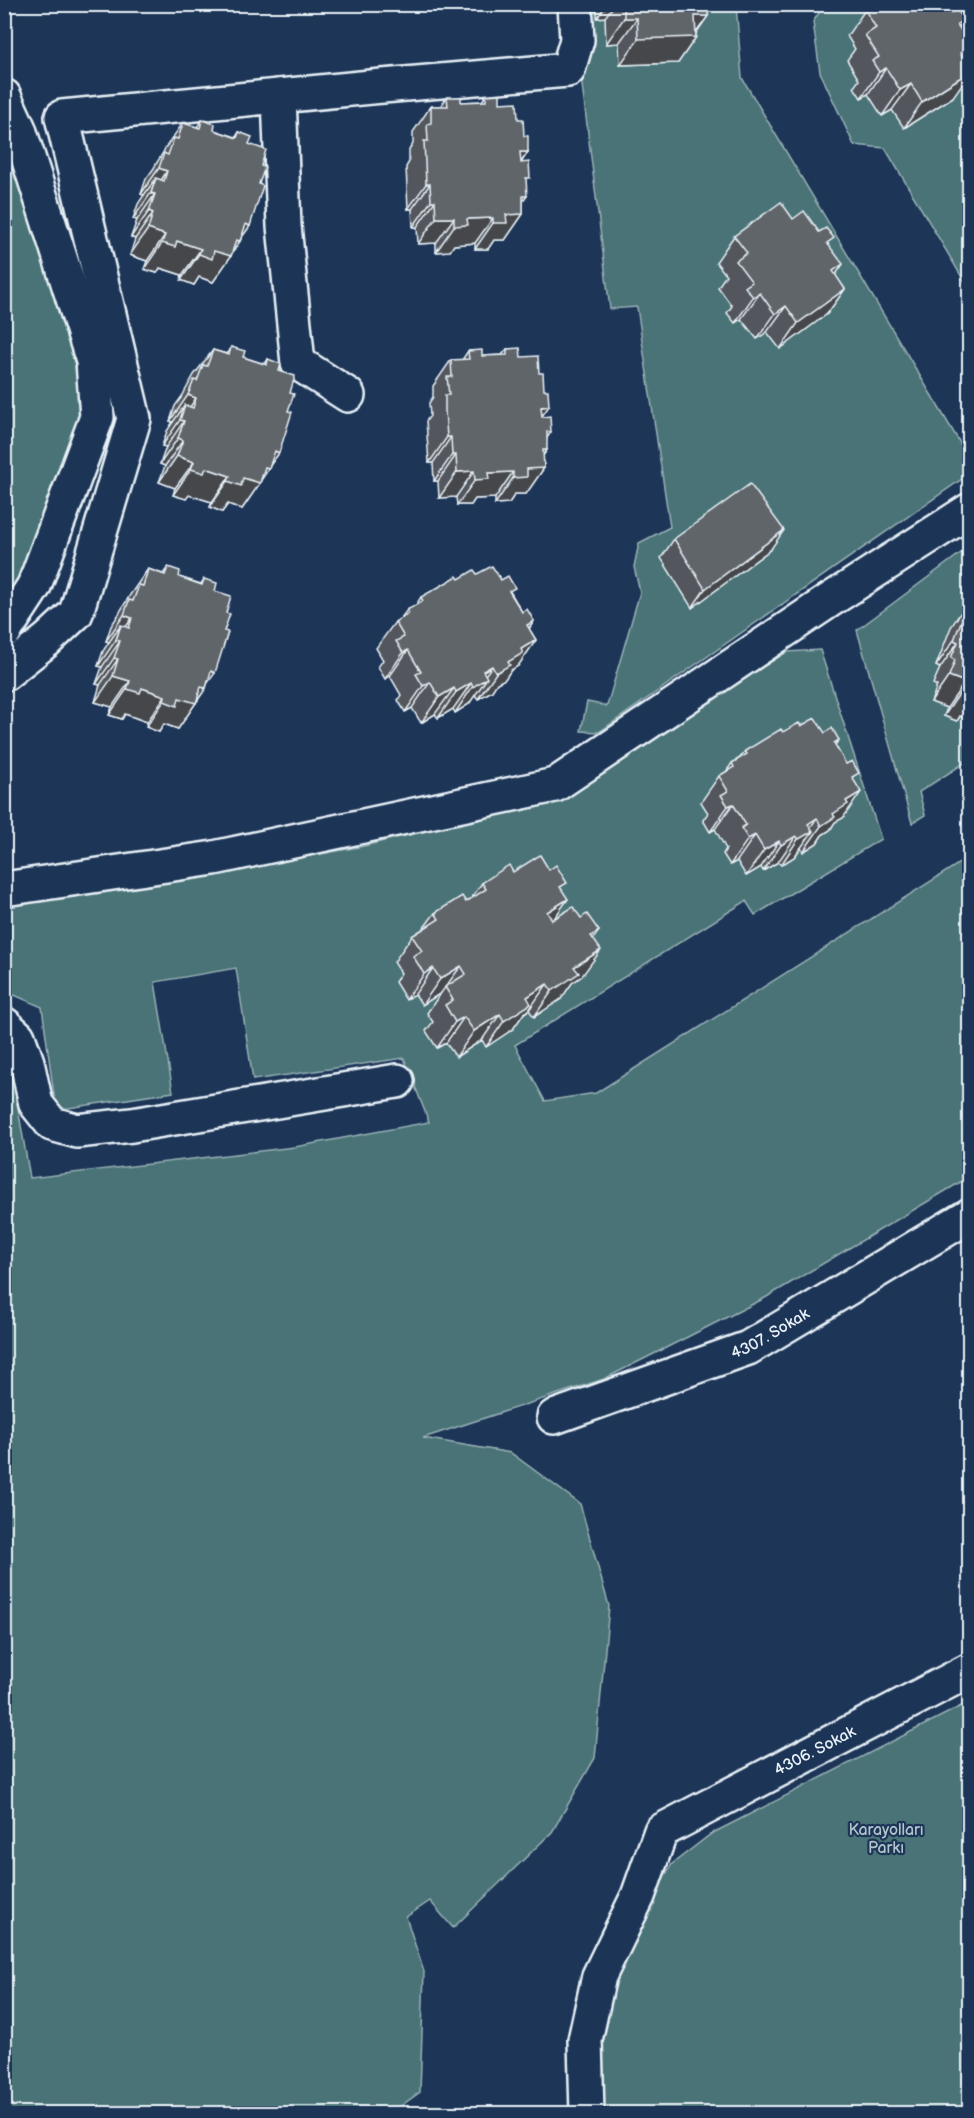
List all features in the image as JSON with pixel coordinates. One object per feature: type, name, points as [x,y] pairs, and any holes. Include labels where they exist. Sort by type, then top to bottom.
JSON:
[{"type":"street","points":[[4,674],[47,640],[76,613],[134,419],[62,117],[568,70],[577,40],[575,4]]},
{"type":"street","points":[[4,96],[19,129],[93,361],[97,417],[34,586],[4,632]]},
{"type":"street","points":[[279,96],[285,226],[298,363],[348,395]]},
{"type":"street","points":[[4,889],[214,858],[555,784],[969,510]]},
{"type":"street","points":[[4,1024],[18,1036],[27,1062],[36,1104],[52,1124],[77,1131],[132,1125],[397,1082]]},
{"type":"street","name":"4307. Sokak","points":[[554,1417],[748,1348],[969,1215]]},
{"type":"street","name":"4306. Sokak","points":[[587,2114],[585,2040],[599,1976],[638,1896],[661,1831],[969,1670]]},
{"type":"green space","points":[[969,4],[969,289],[885,148],[854,145],[820,72],[813,22],[824,5]]},
{"type":"green space","points":[[585,5],[736,5],[742,78],[969,458],[969,474],[599,732],[581,731],[587,702],[607,706],[640,592],[634,567],[639,543],[670,527],[637,307],[610,309],[581,77]]},
{"type":"green space","points":[[4,118],[77,338],[82,435],[4,616]]},
{"type":"green space","points":[[969,547],[969,760],[919,792],[925,815],[912,823],[857,630]]},
{"type":"green space","points":[[820,650],[881,839],[755,915],[746,901],[515,1045],[545,1101],[596,1093],[969,857],[969,1177],[765,1298],[604,1379],[423,1438],[511,1453],[580,1504],[609,1606],[595,1758],[552,1832],[453,1928],[430,1901],[406,1917],[424,1972],[420,2092],[391,2113],[5,2113],[4,1065],[12,1073],[30,1178],[295,1147],[429,1122],[404,1058],[253,1080],[236,968],[155,982],[173,1092],[56,1110],[42,1007],[5,991],[5,907],[200,876],[364,846],[532,804],[640,742],[787,652]]},
{"type":"green space","name":"Karayolları Parkı","points":[[969,1702],[969,2113],[600,2113],[595,2094],[607,1985],[635,1923],[672,1864],[711,1834]]},
{"type":"building","points":[[624,4],[708,4],[708,16],[695,16],[696,37],[638,39],[637,18],[624,18]]},
{"type":"building","points":[[874,4],[945,4],[950,13],[957,9],[964,20],[957,24],[969,44],[969,47],[960,53],[969,72],[922,102],[911,84],[900,90],[886,68],[879,72],[872,61],[879,57],[865,35],[876,28],[865,10]]},
{"type":"building","points":[[500,94],[500,103],[517,102],[518,119],[523,119],[524,136],[528,136],[528,152],[520,152],[521,163],[529,162],[530,178],[526,178],[527,196],[523,196],[523,214],[506,215],[507,223],[493,223],[493,218],[467,219],[468,225],[454,226],[454,218],[436,218],[435,201],[431,201],[430,184],[426,184],[424,141],[428,141],[427,124],[431,123],[431,106],[448,106],[447,97],[461,97],[461,102],[486,101],[486,95]]},
{"type":"building","points":[[202,120],[215,124],[214,130],[237,138],[239,132],[252,137],[249,144],[266,150],[261,166],[265,167],[259,184],[263,186],[250,226],[246,224],[240,241],[236,240],[231,256],[214,251],[212,259],[199,254],[201,249],[177,241],[175,247],[162,243],[165,235],[148,229],[153,213],[149,211],[155,194],[151,193],[156,178],[164,181],[167,171],[159,168],[164,153],[168,155],[174,138],[178,139],[183,123],[200,128]]},
{"type":"building","points":[[781,202],[793,219],[804,211],[819,232],[826,228],[834,238],[827,243],[843,264],[833,271],[845,289],[798,323],[786,306],[775,314],[760,293],[753,297],[745,287],[752,282],[736,261],[747,253],[734,236]]},
{"type":"building","points":[[231,347],[245,351],[243,357],[267,365],[268,359],[281,364],[279,371],[295,376],[290,393],[294,394],[288,411],[292,412],[279,453],[275,451],[269,468],[265,467],[260,483],[243,478],[241,486],[228,481],[230,476],[206,468],[204,473],[191,469],[194,462],[177,456],[183,440],[178,438],[184,421],[180,420],[185,405],[193,408],[196,398],[188,395],[194,380],[197,381],[203,365],[207,366],[213,350],[229,355]]},
{"type":"building","points":[[520,348],[521,357],[538,356],[539,373],[543,373],[544,390],[548,390],[549,406],[541,407],[542,417],[550,416],[551,432],[547,432],[547,450],[543,450],[544,468],[527,469],[527,477],[513,478],[513,472],[488,473],[489,479],[475,480],[474,471],[457,472],[456,455],[452,455],[451,437],[447,437],[445,395],[449,395],[447,377],[452,377],[451,360],[469,359],[468,351],[482,350],[482,356],[507,355],[507,349]]},
{"type":"building","points":[[750,484],[784,530],[705,589],[674,539]]},
{"type":"building","points":[[492,566],[501,580],[508,576],[515,588],[509,591],[522,612],[527,609],[534,621],[527,625],[536,640],[521,649],[523,653],[508,662],[510,665],[496,673],[492,666],[483,671],[487,678],[473,687],[471,683],[456,692],[454,688],[439,697],[430,682],[423,686],[416,674],[421,672],[408,650],[403,653],[396,641],[404,637],[395,622],[409,613],[407,610],[423,601],[421,597],[457,576],[459,579],[474,570],[477,574]]},
{"type":"building","points":[[168,567],[180,571],[179,577],[202,585],[204,579],[217,583],[215,591],[231,596],[226,613],[230,614],[224,631],[228,632],[215,673],[211,671],[206,688],[201,687],[196,703],[179,698],[177,706],[164,701],[165,696],[142,688],[140,693],[127,689],[130,681],[113,676],[118,659],[114,658],[120,641],[116,640],[121,625],[129,628],[132,618],[124,615],[129,600],[133,601],[139,585],[143,586],[148,569],[165,575]]},
{"type":"building","points":[[969,601],[969,693],[962,690],[965,682],[949,676],[955,660],[951,658],[958,642],[954,640]]},
{"type":"building","points":[[815,718],[825,733],[832,728],[839,740],[834,743],[846,764],[852,761],[859,773],[852,777],[861,792],[846,801],[848,804],[833,814],[835,817],[821,826],[817,818],[808,824],[813,831],[799,839],[796,836],[781,845],[779,841],[764,850],[755,835],[748,839],[741,828],[746,825],[733,804],[728,806],[721,795],[728,791],[719,776],[734,767],[732,763],[747,754],[745,751],[781,729],[783,732],[799,723],[801,726]]},
{"type":"building","points":[[540,855],[549,870],[556,865],[567,883],[560,887],[568,899],[547,912],[552,920],[573,907],[581,918],[587,914],[599,931],[591,936],[601,950],[574,967],[579,973],[552,991],[547,984],[527,997],[531,1004],[504,1021],[500,1014],[474,1031],[464,1017],[455,1022],[445,1005],[453,1000],[445,987],[466,974],[461,966],[440,979],[433,968],[424,974],[413,956],[422,951],[412,936],[439,919],[435,913],[462,896],[466,902],[486,889],[482,883],[509,865],[513,872]]}]
